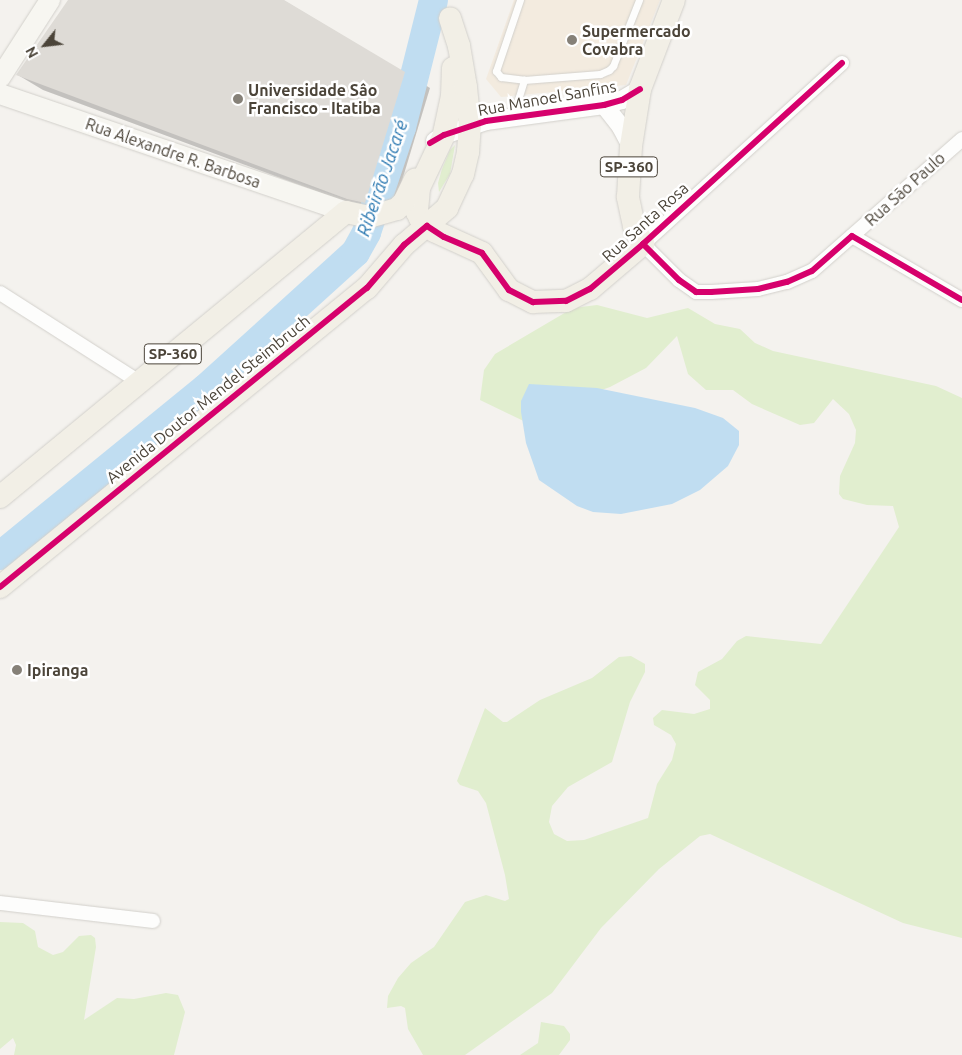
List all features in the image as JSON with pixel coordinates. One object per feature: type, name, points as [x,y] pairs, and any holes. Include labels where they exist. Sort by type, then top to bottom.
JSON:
[{"type":"main road","points":[[0,78],[50,0]]},
{"type":"main road","name":"SP-360","points":[[643,244],[634,226],[628,197],[631,146],[640,89],[674,0]]},
{"type":"main road","points":[[428,226],[417,212],[419,188],[452,96],[454,70],[449,9]]},
{"type":"main road","name":"Avenida Doutor Mendel Steimbruch","points":[[0,587],[367,288],[404,245],[447,208],[454,196],[468,152],[470,126],[461,54],[449,9]]},
{"type":"main road","name":"Rua Alexandre R. Barbosa","points":[[0,94],[350,213]]},
{"type":"main road","points":[[350,213],[369,217],[386,214],[397,209],[404,202],[437,139]]},
{"type":"main road","name":"SP-360","points":[[0,497],[139,382],[350,213]]},
{"type":"main road","name":"Rua Santa Rosa","points":[[428,226],[450,239],[482,253],[509,290],[533,302],[547,304],[566,301],[590,289],[643,244]]},
{"type":"street","name":"Rua Santa Rosa","points":[[643,244],[842,63]]},
{"type":"street","name":"Rua Manoel Sanfins","points":[[437,139],[470,126],[513,116],[604,105],[622,100],[640,89]]},
{"type":"street","name":"Rua Manoel Sanfins","points":[[604,105],[621,127],[631,146]]},
{"type":"street","name":"Rua São Paulo","points":[[643,244],[679,280],[696,292],[758,289],[788,282],[812,271],[962,139]]},
{"type":"street","points":[[852,236],[962,300]]},
{"type":"street","points":[[0,293],[139,382]]},
{"type":"street","points":[[0,903],[153,921]]},
{"type":"lane","points":[[520,0],[496,70],[501,77],[524,80],[600,74],[609,70],[613,66],[639,0]]},
{"type":"lane","points":[[513,116],[524,80]]},
{"type":"shaded area","name":"Supermercado Covabra","points":[[514,0],[660,0],[626,85],[501,97],[486,79]]},
{"type":"green space","points":[[455,145],[450,174],[439,192],[438,183],[442,169],[450,150]]},
{"type":"green space","points":[[597,305],[647,318],[688,308],[715,324],[740,329],[755,343],[773,351],[936,386],[962,398],[962,938],[903,923],[710,834],[700,836],[659,869],[601,928],[552,993],[465,1055],[423,1055],[408,1029],[405,1008],[401,1006],[387,1008],[388,996],[398,978],[411,963],[434,947],[465,902],[486,895],[505,901],[509,899],[505,875],[486,803],[478,791],[460,785],[457,781],[485,708],[503,722],[507,722],[540,700],[592,678],[619,657],[631,656],[645,664],[645,672],[630,702],[612,762],[568,787],[552,806],[549,822],[554,834],[567,841],[584,840],[648,818],[657,784],[672,760],[676,744],[671,735],[654,725],[653,718],[662,710],[694,714],[710,709],[710,700],[695,685],[698,672],[722,659],[737,641],[746,636],[821,644],[899,527],[893,506],[867,505],[843,499],[839,494],[840,476],[855,443],[856,430],[849,414],[833,399],[814,423],[800,425],[752,404],[733,390],[706,390],[688,374],[677,336],[646,368],[610,387],[579,398],[532,425],[480,400],[484,370],[495,354],[573,308]]},
{"type":"green space","points":[[0,922],[23,923],[35,931],[38,947],[53,955],[63,952],[79,936],[91,935],[95,938],[96,947],[84,1020],[117,998],[134,999],[166,993],[178,995],[185,1012],[174,1055],[14,1055],[16,1045],[13,1038],[0,1049]]},
{"type":"green space","points":[[541,1022],[564,1026],[570,1034],[570,1040],[559,1055],[520,1055],[538,1043]]},
{"type":"water","points":[[529,384],[597,388],[695,408],[723,418],[739,431],[739,445],[728,466],[700,490],[672,504],[621,514],[593,512],[577,506],[539,480],[526,443],[521,412],[521,401]]},
{"type":"building","name":"Universidade Sâo Francisco - Itatiba","points":[[68,0],[284,0],[405,72],[365,203],[347,199],[16,75]]},
{"type":"waterway","name":"Ribeirão Jacaré","points":[[0,555],[205,388],[355,252],[366,232],[401,127],[433,0]]},
{"type":"cycle path","points":[[0,587],[367,288],[404,245],[427,226],[444,237],[482,253],[509,290],[533,302],[566,301],[590,289],[643,244],[842,63]]},
{"type":"cycle path","points":[[430,143],[444,135],[486,121],[604,105],[622,100],[640,89]]},
{"type":"cycle path","points":[[643,244],[679,280],[696,292],[711,292],[758,289],[787,282],[812,271],[852,236],[962,300]]},
{"type":"place","name":"Supermercado Covabra","points":[[572,40]]},
{"type":"place","name":"Universidade Sâo Francisco - Itatiba","points":[[238,99]]},
{"type":"place","name":"Ipiranga","points":[[17,670]]}]
